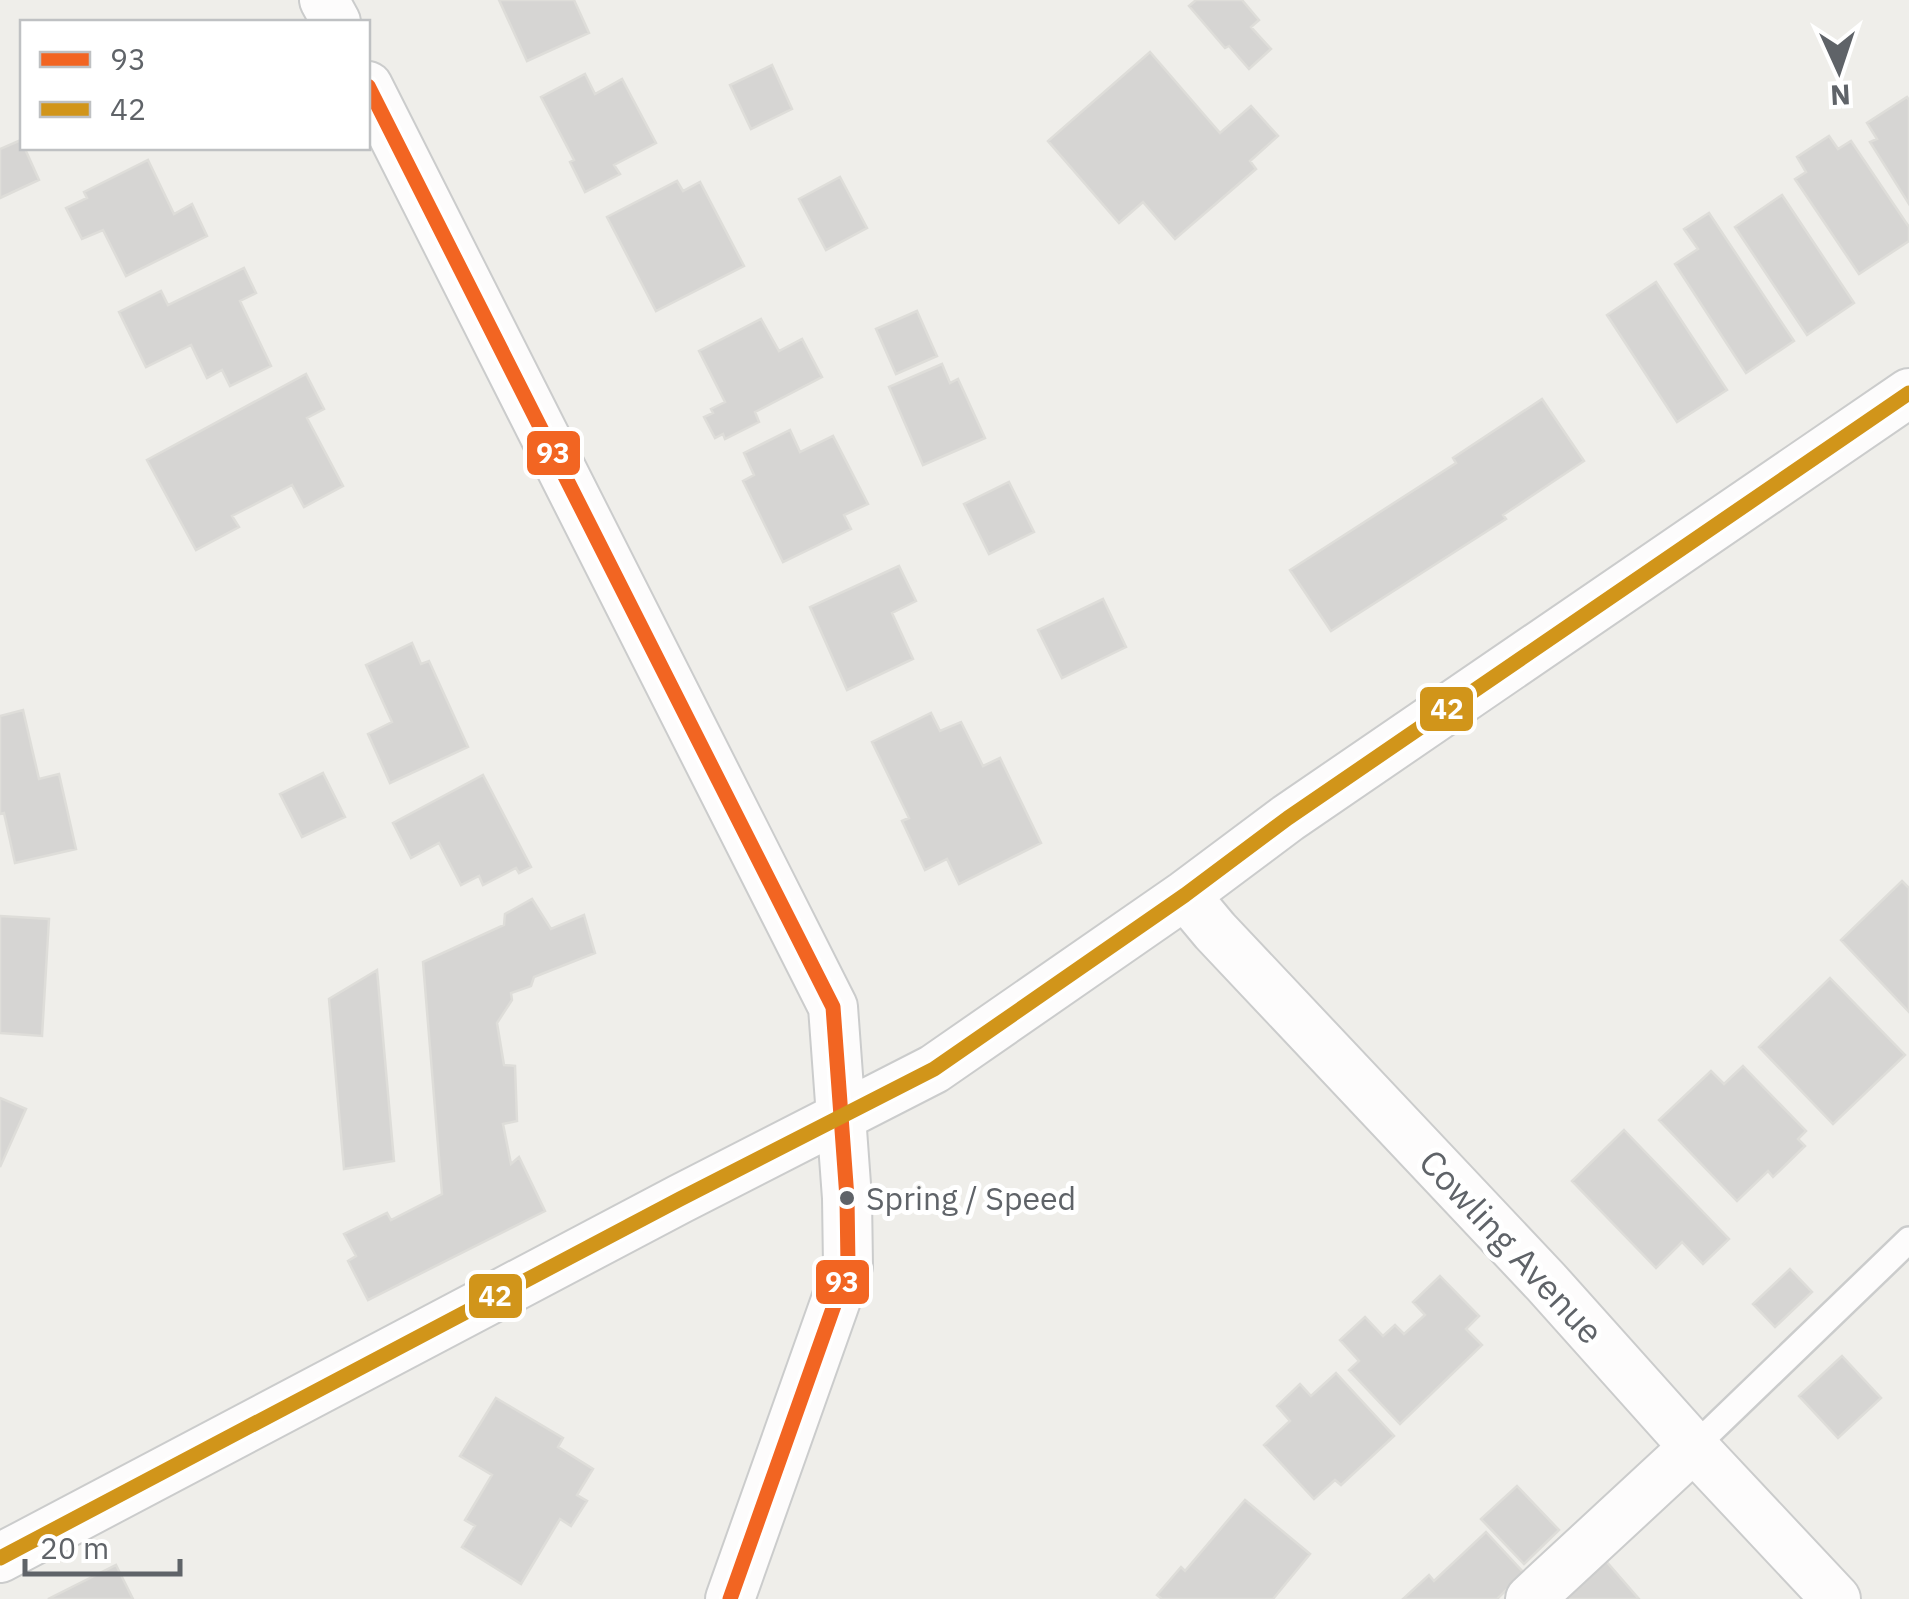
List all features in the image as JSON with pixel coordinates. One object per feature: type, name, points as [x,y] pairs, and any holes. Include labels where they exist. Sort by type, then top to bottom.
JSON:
[{"type":"street","points":[[370,90],[834,1007],[848,1198],[848,1266],[730,1599]]},
{"type":"street","points":[[0,1558],[934,1069],[1288,818],[1909,393]]},
{"type":"street","name":"Cowling Avenue","points":[[1185,894],[1215,931],[1546,1282],[1836,1599]]},
{"type":"street","points":[[1530,1599],[1694,1447]]},
{"type":"lane","points":[[1694,1447],[1909,1240]]},
{"type":"building","points":[[499,0],[574,0],[589,33],[527,61]]},
{"type":"building","points":[[1196,0],[1242,0],[1259,20],[1251,27],[1271,49],[1249,69],[1189,6]]},
{"type":"building","points":[[1150,52],[1220,133],[1251,106],[1278,136],[1250,161],[1256,169],[1175,239],[1143,202],[1119,223],[1048,141]]},
{"type":"building","points":[[772,65],[792,109],[751,129],[730,85]]},
{"type":"building","points":[[585,74],[595,94],[622,79],[656,143],[614,165],[620,174],[585,192],[570,162],[574,160],[541,97]]},
{"type":"building","points":[[1907,97],[1909,204],[1870,142],[1877,139],[1867,123]]},
{"type":"building","points":[[1829,136],[1838,149],[1851,141],[1909,227],[1909,241],[1859,274],[1795,179],[1806,172],[1797,157]]},
{"type":"building","points":[[20,140],[20,150],[26,150],[39,180],[0,198],[0,149]]},
{"type":"building","points":[[148,160],[174,214],[192,204],[207,236],[126,276],[103,230],[82,239],[66,208],[87,198],[84,192]]},
{"type":"building","points":[[840,177],[867,228],[826,250],[799,199]]},
{"type":"building","points":[[677,181],[683,191],[700,182],[744,266],[656,311],[607,217]]},
{"type":"building","points":[[1782,195],[1854,303],[1807,335],[1735,227]]},
{"type":"building","points":[[1709,213],[1794,341],[1746,373],[1675,264],[1698,249],[1684,229]]},
{"type":"building","points":[[244,268],[256,293],[240,301],[271,366],[230,386],[222,370],[207,378],[191,345],[146,367],[119,312],[161,291],[168,305]]},
{"type":"building","points":[[1656,282],[1727,390],[1677,422],[1607,315]]},
{"type":"building","points":[[917,311],[937,356],[896,374],[876,329]]},
{"type":"building","points":[[761,319],[779,351],[802,339],[822,377],[755,412],[759,422],[725,439],[723,434],[715,438],[704,417],[725,402],[699,351]]},
{"type":"building","points":[[942,364],[950,383],[958,379],[985,438],[923,465],[889,387]]},
{"type":"building","points":[[306,374],[324,409],[307,418],[343,486],[304,507],[292,485],[232,516],[239,527],[196,550],[147,460]]},
{"type":"building","points":[[1542,399],[1584,461],[1503,515],[1506,519],[1331,631],[1290,570],[1456,463],[1453,458]]},
{"type":"building","points":[[790,430],[800,452],[833,436],[868,504],[844,515],[851,529],[783,562],[743,481],[754,475],[744,453]]},
{"type":"building","points":[[1009,482],[1034,532],[989,554],[964,504]]},
{"type":"building","points":[[899,566],[916,601],[892,613],[913,659],[847,690],[810,607]]},
{"type":"building","points":[[1103,599],[1126,647],[1062,678],[1038,630]]},
{"type":"building","points":[[412,643],[421,664],[429,661],[468,747],[390,783],[368,734],[392,722],[366,665]]},
{"type":"building","points":[[23,710],[39,779],[59,774],[76,849],[15,863],[4,813],[0,814],[0,716]]},
{"type":"building","points":[[931,713],[940,731],[961,722],[983,766],[1000,758],[1041,843],[959,884],[947,859],[925,870],[902,821],[909,818],[872,742]]},
{"type":"building","points":[[323,773],[345,817],[302,837],[280,794]]},
{"type":"building","points":[[483,775],[531,867],[519,873],[516,868],[483,885],[479,876],[461,885],[439,843],[411,858],[393,823]]},
{"type":"building","points":[[1902,881],[1909,888],[1909,1012],[1841,940]]},
{"type":"building","points":[[532,899],[551,929],[584,915],[595,953],[534,977],[531,986],[511,993],[512,1000],[497,1023],[504,1065],[515,1066],[517,1121],[503,1124],[511,1164],[519,1157],[545,1211],[368,1300],[348,1261],[356,1256],[344,1234],[387,1213],[391,1220],[442,1194],[423,962],[504,925],[505,914]]},
{"type":"building","points":[[0,916],[49,919],[42,1036],[0,1033]]},
{"type":"building","points":[[377,970],[394,1161],[344,1169],[329,999]]},
{"type":"building","points":[[1830,978],[1905,1055],[1833,1124],[1759,1047]]},
{"type":"building","points":[[1743,1066],[1806,1131],[1798,1139],[1805,1146],[1773,1177],[1768,1171],[1737,1201],[1659,1120],[1711,1071],[1724,1084]]},
{"type":"building","points":[[0,1098],[26,1109],[0,1167]]},
{"type":"building","points":[[1624,1130],[1729,1239],[1703,1264],[1682,1242],[1656,1268],[1572,1181]]},
{"type":"building","points":[[1790,1269],[1812,1292],[1775,1327],[1753,1304]]},
{"type":"building","points":[[1440,1276],[1479,1316],[1466,1329],[1482,1345],[1400,1424],[1349,1370],[1359,1361],[1340,1340],[1365,1317],[1383,1336],[1395,1325],[1404,1334],[1425,1315],[1413,1302]]},
{"type":"building","points":[[1842,1356],[1881,1398],[1838,1438],[1799,1396]]},
{"type":"building","points":[[1336,1373],[1394,1436],[1341,1485],[1335,1480],[1314,1499],[1264,1445],[1290,1421],[1277,1406],[1300,1384],[1311,1396]]},
{"type":"building","points":[[496,1398],[563,1438],[558,1447],[593,1469],[577,1495],[587,1501],[571,1526],[560,1519],[521,1584],[462,1547],[475,1526],[465,1520],[492,1475],[460,1456]]},
{"type":"building","points":[[1517,1486],[1559,1530],[1524,1564],[1481,1519]]},
{"type":"building","points":[[1245,1500],[1310,1554],[1273,1599],[1162,1599],[1157,1595],[1181,1567],[1185,1571]]},
{"type":"building","points":[[1486,1532],[1524,1573],[1497,1599],[1403,1599],[1429,1575],[1434,1581]]},
{"type":"building","points":[[1599,1553],[1639,1599],[1546,1599]]},
{"type":"building","points":[[116,1565],[133,1599],[48,1599]]},
{"type":"transit line","name":"93","points":[[370,90],[833,1007],[848,1266],[730,1599]]},
{"type":"transit line","name":"42","points":[[0,1558],[934,1069],[1185,895],[1288,818],[1909,393]]},
{"type":"place","name":"Spring / Speed","points":[[847,1198]]}]
